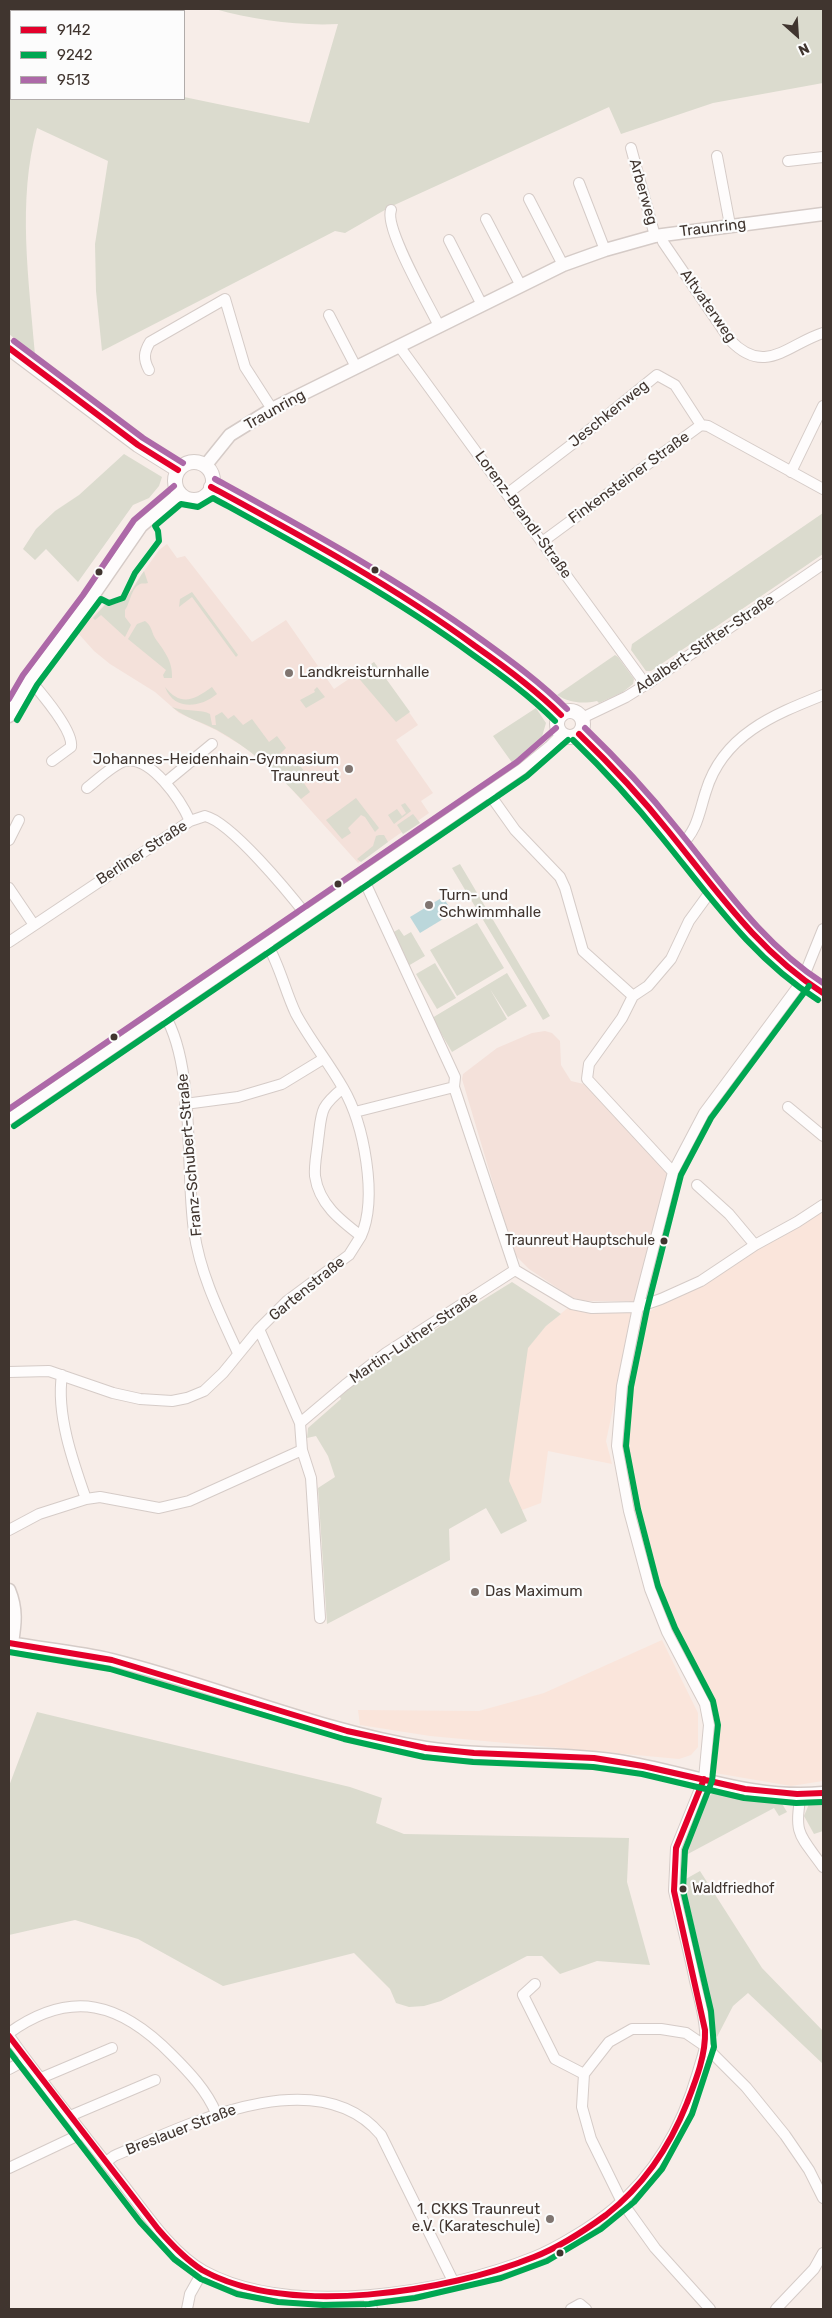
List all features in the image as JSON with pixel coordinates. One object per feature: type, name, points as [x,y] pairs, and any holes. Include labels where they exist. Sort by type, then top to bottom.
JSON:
[{"type":"main road","points":[[9,348],[138,445],[178,470]]},
{"type":"main road","points":[[192,462],[205,466],[212,477],[211,487],[204,496],[197,499],[186,498],[180,493],[175,482],[178,470],[192,462]]},
{"type":"main road","points":[[211,487],[272,520],[442,620],[534,689],[561,715]]},
{"type":"main road","points":[[572,712],[582,718],[583,727],[579,734],[568,738],[562,734],[557,727],[561,715],[572,712]]},
{"type":"main road","points":[[579,734],[636,792],[713,888],[762,945],[802,981],[823,993]]},
{"type":"street","name":"Arberweg","points":[[631,148],[659,235]]},
{"type":"street","points":[[717,156],[730,225]]},
{"type":"street","points":[[788,161],[823,156]]},
{"type":"street","points":[[579,183],[605,250]]},
{"type":"street","points":[[529,199],[563,265]]},
{"type":"street","points":[[391,210],[389,215],[393,235],[439,326]]},
{"type":"street","name":"Traunring","points":[[205,466],[230,435],[272,409],[563,265],[605,250],[659,235],[823,214]]},
{"type":"street","points":[[486,219],[521,286]]},
{"type":"street","name":"Altvaterweg","points":[[659,235],[725,333],[742,350],[756,357],[775,356],[823,333]]},
{"type":"street","points":[[449,240],[482,304]]},
{"type":"street","points":[[148,370],[145,362],[145,351],[150,342],[225,298],[245,366],[272,409]]},
{"type":"street","points":[[329,315],[356,367]]},
{"type":"street","name":"Lorenz-Brandl-Straße","points":[[399,346],[646,685]]},
{"type":"street","name":"Jeschkenweg","points":[[507,494],[657,375],[675,385],[702,425]]},
{"type":"street","points":[[791,472],[823,406]]},
{"type":"street","name":"Finkensteiner Straße","points":[[542,542],[702,425],[708,426],[823,489]]},
{"type":"street","points":[[9,716],[30,680],[90,600],[141,526],[180,493]]},
{"type":"street","name":"Adalbert-Stifter-Straße","points":[[582,718],[646,685],[823,564]]},
{"type":"street","points":[[30,680],[71,738],[71,748],[52,761]]},
{"type":"street","points":[[680,846],[693,832],[706,790],[720,757],[754,728],[791,708],[823,695]]},
{"type":"street","points":[[9,1119],[533,761],[562,734]]},
{"type":"street","points":[[166,782],[212,744]]},
{"type":"street","points":[[87,788],[123,761],[132,760],[148,768],[166,782],[184,806],[190,821]]},
{"type":"street","points":[[488,792],[515,830],[560,877],[565,888],[583,951],[633,996]]},
{"type":"street","name":"Berliner Straße","points":[[9,942],[190,821],[205,816],[222,823],[288,890],[307,916]]},
{"type":"street","points":[[9,840],[19,820]]},
{"type":"street","points":[[363,878],[455,1077],[454,1087],[515,1270],[572,1304],[592,1308],[638,1307],[701,1281],[755,1245],[823,1205]]},
{"type":"street","points":[[9,888],[34,925]]},
{"type":"street","points":[[673,1172],[587,1079],[590,1064],[633,996],[648,986],[671,959],[689,921],[713,888]]},
{"type":"street","points":[[216,2114],[200,2086],[166,2048],[131,2021],[105,2008],[86,2005],[64,2008],[40,2015],[9,2035],[26,2060],[149,2217],[178,2250],[202,2271],[232,2283],[265,2291],[300,2296],[368,2297],[454,2284],[537,2256],[610,2212],[622,2202],[663,2154],[689,2103],[705,2046],[701,2005],[674,1891],[674,1874],[676,1848],[704,1779],[709,1725],[705,1704],[666,1632],[650,1589],[629,1511],[617,1446],[622,1386],[638,1307],[673,1172],[704,1113],[802,981],[823,928]]},
{"type":"street","name":"Gartenstraße","points":[[267,944],[273,954],[296,1014],[343,1088],[355,1112],[365,1159],[368,1198],[368,1214],[361,1236],[349,1255],[287,1302],[259,1329],[300,1423]]},
{"type":"street","name":"Franz-Schubert-Straße","points":[[164,1014],[169,1022],[182,1065],[194,1232],[212,1297],[238,1352]]},
{"type":"street","points":[[185,1104],[238,1097],[282,1084],[323,1059]]},
{"type":"street","points":[[355,1112],[454,1087]]},
{"type":"street","points":[[343,1088],[327,1101],[321,1112],[315,1174],[320,1193],[331,1212],[361,1236]]},
{"type":"street","points":[[788,1108],[823,1136]]},
{"type":"street","points":[[697,1185],[729,1214],[755,1245]]},
{"type":"street","name":"Martin-Luther-Straße","points":[[300,1423],[386,1353],[515,1270]]},
{"type":"street","points":[[9,1372],[49,1371],[113,1393],[140,1399],[180,1400],[204,1391],[223,1373],[238,1352],[259,1329]]},
{"type":"street","points":[[62,1376],[60,1392],[72,1460],[86,1499]]},
{"type":"street","points":[[300,1423],[302,1450],[310,1478],[320,1618]]},
{"type":"street","points":[[9,1530],[39,1514],[86,1499],[100,1497],[159,1508],[189,1501],[302,1450]]},
{"type":"street","points":[[9,1590],[14,1602],[16,1616],[10,1645],[111,1660],[352,1732],[425,1748],[468,1753],[604,1759],[643,1765],[760,1792],[801,1795],[823,1793]]},
{"type":"street","points":[[801,1795],[796,1818],[798,1831],[823,1867]]},
{"type":"street","points":[[535,1984],[523,1995],[555,2059],[584,2074]]},
{"type":"street","points":[[710,2309],[655,2248],[622,2202],[591,2139],[582,2107],[584,2074],[609,2042],[632,2029],[660,2029],[686,2033],[705,2046],[746,2087],[785,2135],[809,2170],[823,2198]]},
{"type":"street","points":[[41,2078],[112,2048]]},
{"type":"street","points":[[9,2069],[26,2060]]},
{"type":"street","points":[[70,2116],[155,2080]]},
{"type":"street","name":"Breslauer Straße","points":[[106,2162],[114,2156],[216,2114],[254,2104],[293,2101],[340,2105],[355,2111],[371,2123],[381,2135],[454,2284]]},
{"type":"street","points":[[9,2168],[83,2133]]},
{"type":"street","points":[[776,2309],[814,2270],[823,2253]]},
{"type":"street","points":[[187,2309],[190,2294],[202,2271]]},
{"type":"street","points":[[368,2297],[372,2309]]},
{"type":"street","points":[[571,2309],[580,2304],[586,2309]]},
{"type":"shaded area","points":[[215,9],[823,9],[823,83],[713,103],[621,134],[609,107],[390,207],[345,233],[335,231],[102,351],[96,291],[95,244],[108,161],[37,128],[27,184],[26,212],[26,241],[35,355],[9,334],[9,22],[10,100],[185,100],[185,97],[309,123],[338,24],[307,24],[245,16]]},
{"type":"shaded area","points":[[124,454],[162,477],[159,486],[149,498],[133,505],[78,582],[46,549],[35,560],[23,549],[36,529],[55,511],[79,495]]},
{"type":"shaded area","points":[[823,513],[823,554],[651,671],[646,671],[631,650],[632,644]]},
{"type":"shaded area","points":[[167,544],[177,558],[185,556],[252,642],[286,620],[334,689],[374,662],[418,725],[396,740],[433,793],[421,801],[429,813],[358,863],[287,784],[249,750],[216,730],[179,713],[155,692],[110,664],[94,651],[77,632],[104,605],[123,601],[159,550]]},
{"type":"shaded area","points":[[144,571],[148,583],[137,586],[125,610],[125,617],[131,625],[125,637],[101,615],[95,620],[93,618],[105,605],[119,602],[129,595]]},
{"type":"shaded area","points":[[192,592],[238,655],[236,657],[192,597],[179,607],[180,599]]},
{"type":"shaded area","points":[[145,621],[167,656],[171,666],[172,678],[164,678],[163,675],[166,670],[128,639],[137,624]]},
{"type":"shaded area","points":[[615,655],[634,679],[633,684],[623,692],[599,703],[597,701],[581,703],[557,695]]},
{"type":"shaded area","points":[[374,662],[410,712],[396,722],[356,675]]},
{"type":"shaded area","points":[[165,687],[182,699],[193,698],[212,687],[217,694],[203,702],[188,705],[175,700],[169,695]]},
{"type":"shaded area","points":[[317,687],[325,697],[306,708],[300,700],[315,692],[314,690]]},
{"type":"shaded area","points":[[172,707],[182,710],[207,712],[210,714],[212,725],[216,725],[215,716],[222,712],[228,719],[234,715],[243,725],[252,719],[269,742],[277,736],[286,748],[279,755],[287,765],[295,759],[307,775],[301,779],[310,792],[301,799],[272,770],[240,745],[217,730],[188,717]]},
{"type":"shaded area","points":[[536,708],[546,723],[541,740],[513,764],[493,736]]},
{"type":"shaded area","points":[[356,798],[379,828],[375,832],[365,817],[361,815],[348,828],[351,833],[342,839],[326,820]]},
{"type":"shaded area","points":[[405,803],[411,811],[394,824],[388,815],[397,809],[402,816],[406,813],[401,805]]},
{"type":"shaded area","points":[[413,814],[420,823],[403,834],[397,825]]},
{"type":"shaded area","points":[[384,835],[388,842],[361,862],[357,859],[373,846],[376,836]]},
{"type":"shaded area","points":[[460,864],[550,1016],[543,1020],[452,868]]},
{"type":"shaded area","points":[[477,923],[504,968],[457,996],[430,950]]},
{"type":"shaded area","points":[[399,929],[404,936],[411,932],[425,956],[408,966],[392,933]]},
{"type":"shaded area","points":[[435,963],[456,998],[437,1009],[416,974]]},
{"type":"shaded area","points":[[507,973],[527,1006],[508,1017],[490,989],[507,1019],[452,1052],[432,1018]]},
{"type":"shaded area","points":[[545,1031],[552,1033],[560,1041],[561,1065],[571,1081],[588,1085],[673,1172],[638,1307],[628,1301],[584,1301],[571,1297],[529,1269],[514,1254],[462,1079],[463,1074],[497,1048],[532,1033]]},
{"type":"shaded area","points":[[823,1204],[823,1781],[791,1786],[715,1773],[710,1708],[660,1614],[629,1511],[622,1386],[644,1315]]},
{"type":"shaded area","points":[[512,1282],[561,1314],[546,1326],[528,1348],[509,1481],[527,1521],[501,1534],[486,1508],[449,1529],[450,1560],[327,1624],[318,1488],[335,1477],[328,1456],[316,1436],[307,1438],[308,1428],[341,1399],[339,1395],[373,1368]]},
{"type":"shaded area","points":[[570,1306],[634,1312],[606,1441],[612,1464],[548,1451],[541,1503],[503,1517],[527,1348],[546,1326]]},
{"type":"shaded area","points":[[662,1640],[698,1713],[698,1747],[691,1755],[679,1759],[430,1736],[360,1725],[358,1710],[479,1711],[544,1693]]},
{"type":"shaded area","points":[[37,1712],[350,1787],[382,1798],[376,1823],[404,1834],[629,1838],[627,1882],[650,1965],[597,1961],[560,1974],[542,1956],[527,1956],[441,2001],[424,2006],[409,2007],[396,2003],[390,1989],[354,1953],[223,1986],[138,1939],[75,1920],[9,1935],[9,1786]]},
{"type":"shaded area","points":[[719,1790],[770,1798],[781,1802],[787,1812],[779,1816],[774,1808],[686,1855],[691,1827],[695,1818],[705,1801]]},
{"type":"shaded area","points":[[823,1800],[823,1831],[814,1834],[804,1816],[809,1804]]},
{"type":"shaded area","points":[[700,1871],[762,1968],[823,2031],[823,2064],[748,1993],[733,2006],[717,2037],[712,2032],[710,1999],[684,1880]]},
{"type":"water","points":[[443,897],[453,913],[420,933],[410,917]]},
{"type":"transit line","name":"9513","points":[[14,341],[143,438],[183,463]]},
{"type":"transit line","name":"9142","points":[[9,348],[138,445],[178,470]]},
{"type":"transit line","name":"9513","points":[[215,479],[385,575],[418,596],[515,664],[567,709]]},
{"type":"transit line","name":"9513","points":[[9,699],[23,675],[83,595],[134,520],[174,486]]},
{"type":"transit line","name":"9142","points":[[211,487],[312,543],[411,602],[509,670],[561,715]]},
{"type":"transit line","name":"9242","points":[[17,720],[37,685],[101,599],[109,603],[123,598],[135,573],[159,541],[158,531],[155,526],[181,504],[198,507],[213,498],[346,572],[410,612],[505,678],[555,721]]},
{"type":"transit line","name":"9513","points":[[9,1109],[517,762],[556,728]]},
{"type":"transit line","name":"9513","points":[[585,728],[654,800],[761,931],[801,967],[823,983]]},
{"type":"transit line","name":"9142","points":[[579,734],[648,806],[722,898],[758,939],[778,958],[823,993]]},
{"type":"transit line","name":"9242","points":[[14,1126],[527,776],[568,740]]},
{"type":"transit line","name":"9242","points":[[573,740],[631,800],[716,905],[753,947],[795,984],[818,1000]]},
{"type":"transit line","name":"9242","points":[[9,2051],[140,2222],[174,2259],[201,2279],[237,2294],[278,2302],[323,2305],[369,2304],[415,2298],[501,2278],[547,2261],[601,2229],[634,2202],[662,2169],[692,2114],[714,2047],[711,2011],[683,1890],[685,1850],[712,1781],[718,1725],[713,1701],[675,1628],[658,1586],[638,1509],[626,1446],[631,1387],[647,1309],[681,1175],[711,1118],[809,986]]},
{"type":"transit line","name":"9142","points":[[9,1643],[112,1660],[347,1731],[426,1748],[474,1753],[594,1758],[643,1766],[745,1789],[797,1794],[823,1793]]},
{"type":"transit line","name":"9242","points":[[9,1652],[110,1669],[344,1739],[424,1757],[473,1762],[593,1767],[642,1774],[744,1798],[796,1803],[823,1802]]},
{"type":"transit line","name":"9142","points":[[9,2036],[158,2229],[178,2251],[202,2270],[237,2285],[278,2293],[322,2296],[368,2295],[458,2281],[498,2270],[534,2257],[562,2244],[589,2227],[606,2215],[632,2191],[664,2150],[680,2119],[694,2085],[702,2058],[705,2030],[674,1891],[676,1848],[704,1779]]},
{"type":"place","name":"Landkreisturnhalle","points":[[289,673]]},
{"type":"place","name":"Johannes-Heidenhain-Gymnasium Traunreut","points":[[349,769]]},
{"type":"place","name":"Turn- und Schwimmhalle","points":[[429,905]]},
{"type":"place","name":"Traunreut Hauptschule","points":[[664,1241]]},
{"type":"place","name":"Das Maximum","points":[[475,1592]]},
{"type":"place","name":"Waldfriedhof","points":[[683,1889]]},
{"type":"place","name":"1. CKKS Traunreut e.V. (Karateschule)","points":[[550,2219]]}]
